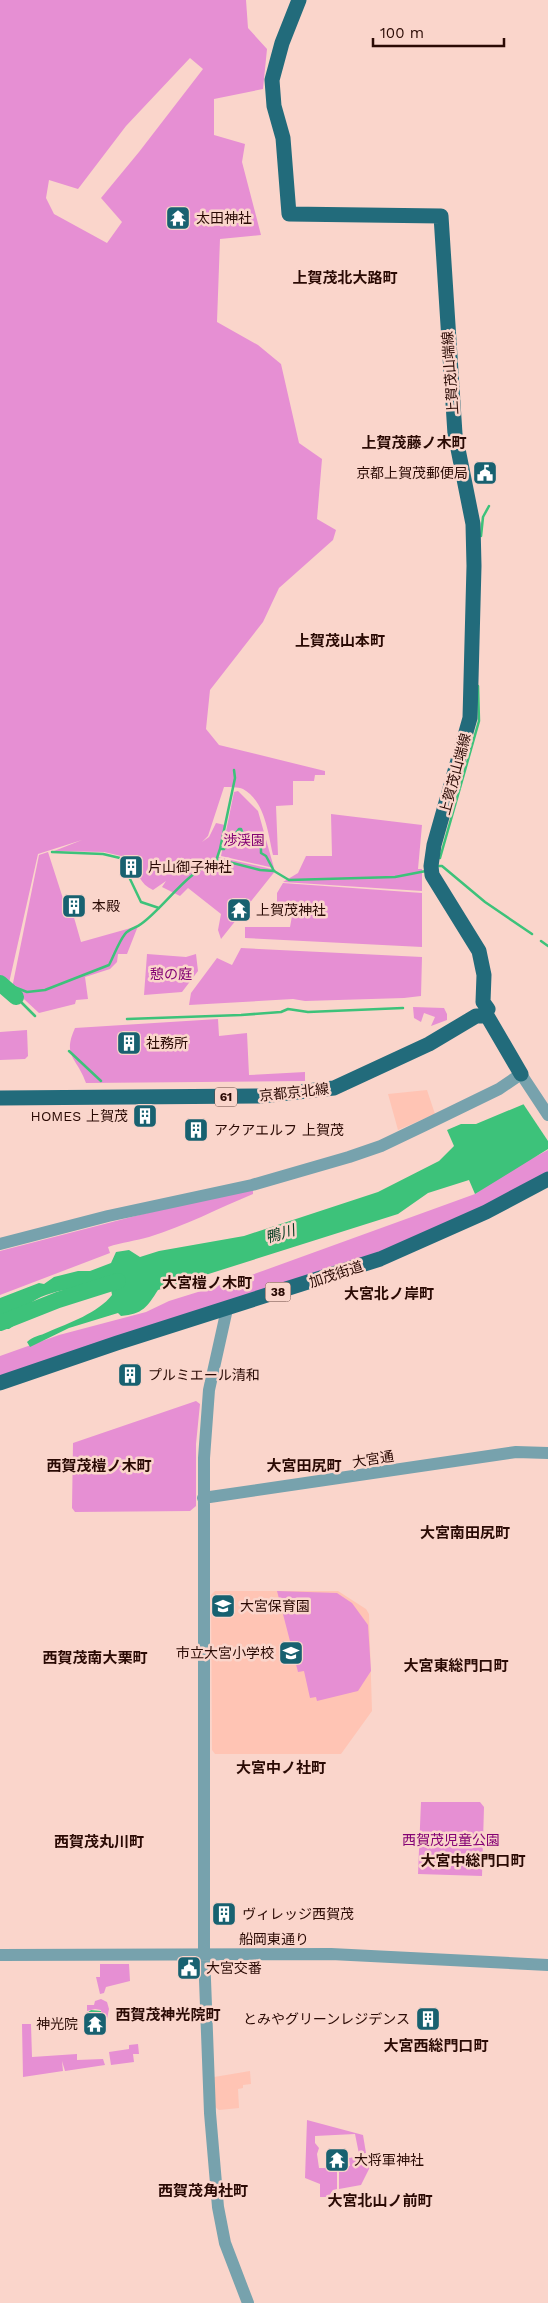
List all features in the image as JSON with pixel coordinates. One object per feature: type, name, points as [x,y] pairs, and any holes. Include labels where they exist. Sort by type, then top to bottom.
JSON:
[{"type":"main road","name":"上賀茂山端線","points":[[298,0],[282,44],[272,80],[276,113],[283,138],[289,214],[441,216],[455,434],[473,524],[474,566],[470,718],[434,845],[432,870],[479,951],[484,975],[480,1012]]},
{"type":"main road","name":"京都京北線","points":[[0,1098],[261,1096],[306,1093],[334,1088],[429,1044],[480,1012]]},
{"type":"main road","points":[[480,1012],[522,1077]]},
{"type":"main road","name":"加茂街道","points":[[0,1383],[117,1343],[396,1253],[486,1212],[548,1179]]},
{"type":"street","points":[[0,1244],[108,1216],[252,1185],[349,1157],[381,1146],[522,1077],[548,1115]]},
{"type":"street","points":[[228,1308],[209,1390],[205,1429],[203,1498],[204,1953],[210,2113],[218,2207],[228,2255],[248,2303]]},
{"type":"street","name":"大宮通","points":[[203,1498],[516,1452],[548,1453]]},
{"type":"street","name":"船岡東通り","points":[[0,1955],[331,1954],[548,1965]]},
{"type":"shaded area","points":[[427,1090],[435,1114],[398,1130],[388,1094]]},
{"type":"shaded area","name":"市立大宮小学校","points":[[215,1591],[338,1591],[366,1609],[369,1614],[372,1711],[341,1754],[215,1754],[212,1750],[211,1595]]},
{"type":"shaded area","points":[[250,2071],[251,2084],[243,2085],[243,2088],[238,2089],[239,2108],[219,2110],[215,2107],[214,2077]]},
{"type":"green space","points":[[0,0],[246,0],[248,28],[267,49],[263,89],[214,99],[214,135],[245,144],[242,162],[261,235],[220,239],[217,322],[258,345],[281,364],[299,443],[322,459],[317,519],[336,530],[333,540],[279,588],[263,622],[210,690],[206,729],[219,745],[325,771],[325,775],[315,775],[314,781],[293,781],[293,805],[276,806],[278,855],[273,855],[264,818],[256,801],[243,789],[224,787],[208,836],[202,842],[209,837],[216,823],[225,825],[218,857],[276,870],[221,939],[218,930],[221,914],[188,888],[180,896],[162,887],[166,881],[153,890],[149,888],[140,878],[133,861],[125,864],[121,856],[104,852],[54,851],[82,840],[38,854],[9,983],[0,977]],"holes":[[[190,58],[203,69],[101,198],[122,222],[107,243],[54,214],[46,198],[49,180],[78,189],[126,126]]]},
{"type":"green space","name":"渉渓園","points":[[238,791],[258,811],[274,868],[221,856],[234,792]]},
{"type":"green space","points":[[331,814],[422,825],[418,869],[422,869],[422,891],[283,882],[298,873],[306,856],[332,856]]},
{"type":"green space","points":[[48,852],[68,914],[73,914],[81,942],[138,926],[127,954],[118,954],[117,962],[110,969],[85,977],[88,999],[76,1000],[75,1004],[39,1013],[12,988],[39,855]]},
{"type":"green space","points":[[283,883],[422,893],[422,947],[245,938],[245,927],[290,927],[292,916],[286,904],[277,904],[277,893]]},
{"type":"green space","points":[[241,948],[422,957],[421,996],[305,1001],[293,999],[189,1005],[191,993],[217,958],[232,965]]},
{"type":"green space","name":"憩の庭","points":[[147,954],[186,957],[196,954],[198,971],[182,992],[144,995]]},
{"type":"green space","points":[[413,1007],[444,1008],[447,1020],[431,1026],[435,1017],[424,1013],[421,1022],[414,1018]]},
{"type":"green space","points":[[218,1019],[219,1036],[247,1033],[249,1075],[305,1072],[305,1081],[86,1083],[70,1051],[71,1038],[75,1028]]},
{"type":"green space","points":[[27,1030],[28,1056],[25,1059],[0,1060],[0,1032]]},
{"type":"green space","points":[[548,1150],[548,1175],[409,1245],[0,1378],[0,1356],[59,1335],[146,1312],[169,1301],[246,1277],[475,1194],[510,1170]]},
{"type":"green space","points":[[253,1189],[253,1194],[189,1222],[162,1233],[108,1247],[110,1253],[0,1295],[0,1251],[143,1214]]},
{"type":"green space","points":[[196,1401],[200,1404],[196,1444],[196,1506],[190,1511],[75,1512],[72,1508],[73,1443]]},
{"type":"green space","points":[[277,1591],[337,1593],[352,1603],[368,1625],[371,1671],[358,1691],[317,1701],[316,1697],[310,1698],[304,1671],[298,1672]]},
{"type":"green space","name":"西賀茂児童公園","points":[[421,1802],[480,1802],[484,1807],[482,1876],[418,1874]]},
{"type":"green space","points":[[100,1964],[129,1964],[130,1981],[106,1987],[104,1993],[100,1994],[96,1977],[100,1977]]},
{"type":"green space","points":[[101,1999],[107,2002],[109,2009],[107,2019],[101,2024],[101,2010],[87,2011],[87,2005],[94,2005],[95,2001]]},
{"type":"green space","points":[[22,2024],[31,2024],[32,2057],[77,2054],[77,2060],[103,2059],[105,2065],[65,2071],[62,2061],[63,2071],[23,2077]]},
{"type":"green space","points":[[138,2044],[139,2054],[133,2054],[134,2062],[111,2065],[109,2052],[129,2049],[129,2045]]},
{"type":"green space","points":[[307,2120],[363,2135],[366,2153],[359,2154],[355,2134],[315,2136],[315,2143],[319,2148],[317,2154],[319,2168],[337,2168],[337,2189],[333,2190],[328,2197],[320,2197],[320,2184],[305,2178]]},
{"type":"green space","points":[[367,2155],[370,2167],[361,2185],[339,2189],[339,2166],[350,2166],[349,2158]]},
{"type":"water","points":[[548,1094],[548,1149],[475,1194],[469,1180],[428,1193],[398,1214],[158,1290],[144,1309],[128,1315],[121,1316],[118,1313],[69,1328],[30,1347],[27,1342],[32,1338],[74,1321],[99,1307],[112,1295],[111,1289],[72,1289],[43,1296],[32,1302],[23,1311],[19,1322],[9,1329],[0,1329],[0,1298],[39,1283],[44,1284],[54,1277],[78,1271],[90,1271],[111,1263],[116,1252],[129,1250],[140,1257],[159,1251],[244,1236],[378,1192],[439,1161],[454,1146],[447,1130],[461,1124],[476,1124]]},
{"type":"water","points":[[91,2010],[101,2011],[100,2036],[96,2034],[96,2023],[88,2018],[87,2013]]},
{"type":"pier","points":[[548,1092],[548,1141],[522,1102]]},
{"type":"waterway","points":[[481,536],[483,517],[489,506]]},
{"type":"waterway","points":[[440,858],[479,721],[478,686]]},
{"type":"waterway","points":[[220,849],[235,778],[234,770]]},
{"type":"waterway","points":[[216,861],[220,849],[224,849],[239,829],[241,829],[245,839],[252,841],[261,848],[261,853],[266,856],[274,871]]},
{"type":"waterway","points":[[52,852],[103,854],[120,858],[141,902],[159,908]]},
{"type":"waterway","points":[[4,986],[9,985],[27,992],[45,990],[109,965],[120,941],[127,932],[150,916],[199,870],[221,860],[260,870],[274,871],[289,880],[395,877],[426,871]]},
{"type":"waterway","points":[[436,866],[442,866],[485,902],[532,934]]},
{"type":"waterway","points":[[541,941],[548,946]]},
{"type":"waterway","points":[[0,983],[16,997]]},
{"type":"waterway","points":[[16,997],[35,1016]]},
{"type":"waterway","points":[[127,1019],[241,1015],[281,1012],[288,1009],[308,1012],[403,1008]]},
{"type":"waterway","points":[[69,1051],[101,1081]]},
{"type":"waterway","name":"鴨川","points":[[0,1323],[58,1300],[118,1281]]},
{"type":"place","name":"太田神社","points":[[178,218]]},
{"type":"place","name":"京都上賀茂郵便局","points":[[485,473]]},
{"type":"place","name":"片山御子神社","points":[[131,867]]},
{"type":"place","name":"本殿","points":[[74,906]]},
{"type":"place","name":"上賀茂神社","points":[[239,910]]},
{"type":"place","name":"社務所","points":[[129,1043]]},
{"type":"place","name":"HOMES 上賀茂","points":[[145,1116]]},
{"type":"place","name":"アクアエルフ 上賀茂","points":[[196,1130]]},
{"type":"place","name":"プルミエール清和","points":[[130,1375]]},
{"type":"place","name":"大宮保育園","points":[[223,1606]]},
{"type":"place","name":"市立大宮小学校","points":[[291,1653]]},
{"type":"place","name":"ヴィレッジ西賀茂","points":[[224,1914]]},
{"type":"place","name":"大宮交番","points":[[189,1968]]},
{"type":"place","name":"とみやグリーンレジデンス","points":[[428,2019]]},
{"type":"place","name":"神光院","points":[[95,2024]]},
{"type":"place","name":"大将軍神社","points":[[337,2160]]},
{"type":"district","name":"上賀茂北大路町","points":[[345,278]]},
{"type":"district","name":"上賀茂藤ノ木町","points":[[414,443]]},
{"type":"district","name":"上賀茂山本町","points":[[340,641]]},
{"type":"district","name":"大宮榿ノ木町","points":[[207,1283]]},
{"type":"district","name":"大宮北ノ岸町","points":[[389,1294]]},
{"type":"district","name":"西賀茂榿ノ木町","points":[[99,1466]]},
{"type":"district","name":"大宮田尻町","points":[[304,1466]]},
{"type":"district","name":"大宮南田尻町","points":[[465,1533]]},
{"type":"district","name":"西賀茂南大栗町","points":[[95,1658]]},
{"type":"district","name":"大宮東総門口町","points":[[456,1666]]},
{"type":"district","name":"大宮中ノ社町","points":[[281,1768]]},
{"type":"district","name":"西賀茂丸川町","points":[[99,1842]]},
{"type":"district","name":"大宮中総門口町","points":[[473,1861]]},
{"type":"district","name":"西賀茂神光院町","points":[[168,2015]]},
{"type":"district","name":"大宮西総門口町","points":[[436,2046]]},
{"type":"district","name":"西賀茂角社町","points":[[203,2191]]},
{"type":"district","name":"大宮北山ノ前町","points":[[380,2201]]}]
